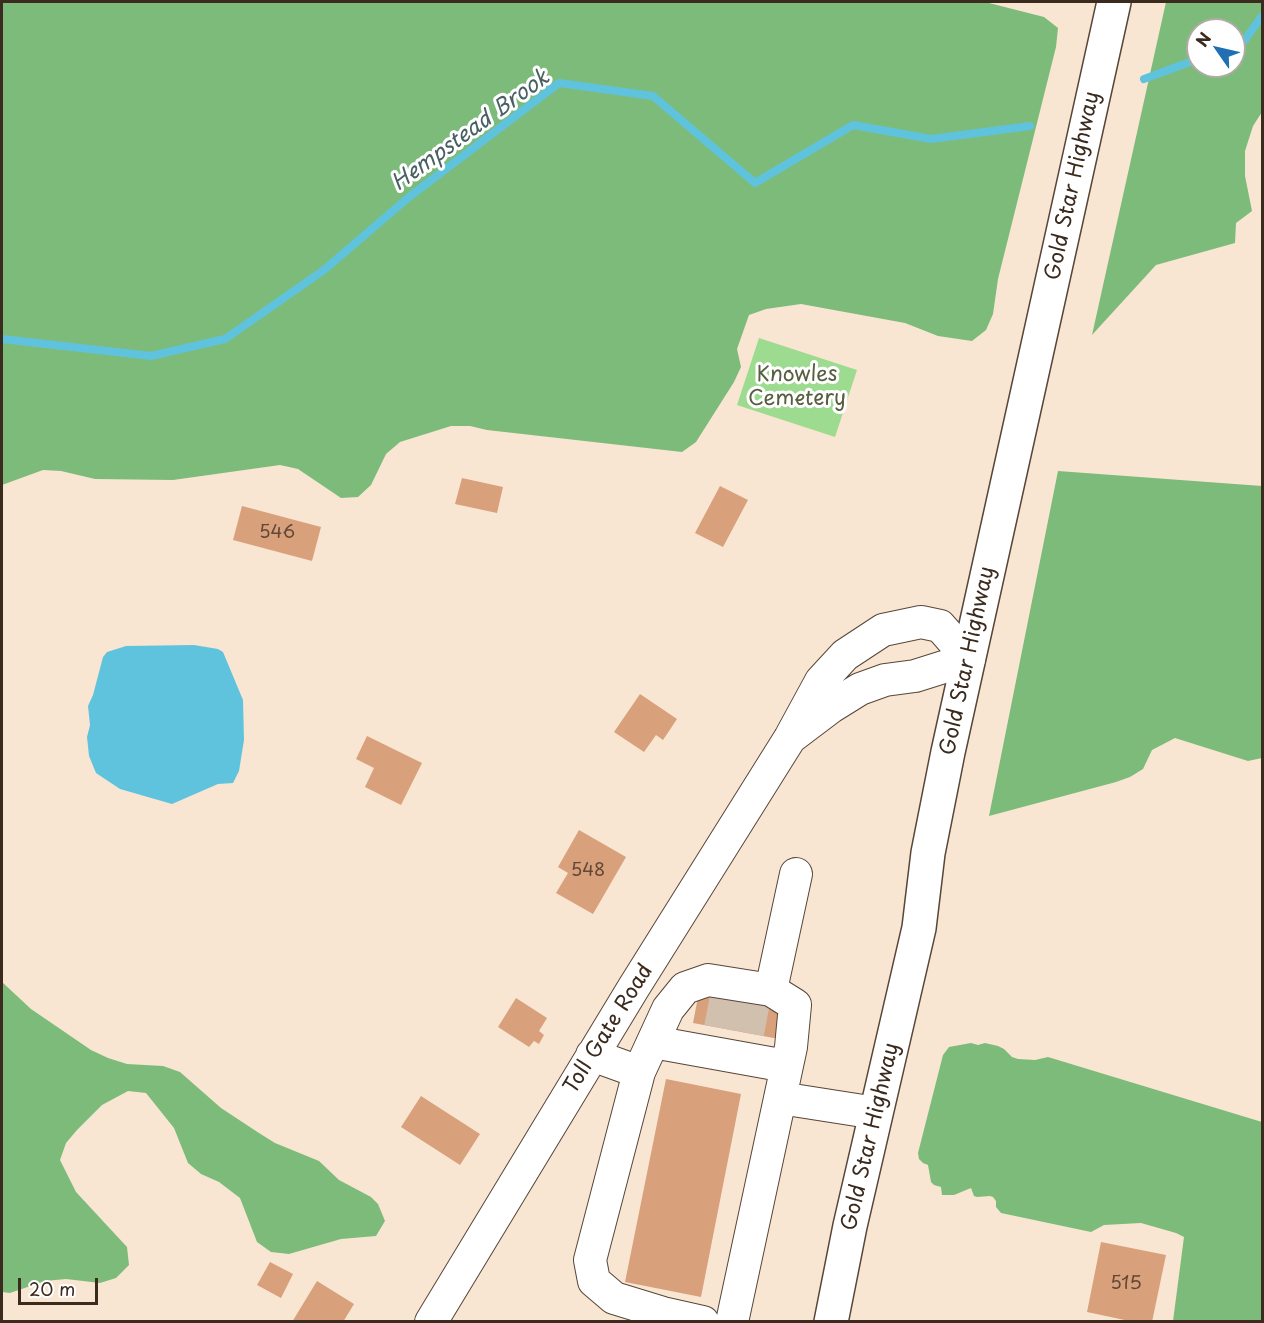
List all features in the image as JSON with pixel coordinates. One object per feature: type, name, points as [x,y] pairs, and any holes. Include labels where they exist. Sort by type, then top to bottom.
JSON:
[{"type":"main road","name":"Gold Star Highway","points":[[831,1322],[850,1226],[919,928],[930,842],[948,752],[1114,2]]},
{"type":"street","name":"Toll Gate Road","points":[[431,1322],[592,1055],[790,738],[820,681],[845,655],[884,630],[921,622],[940,627],[969,659],[915,676],[885,680],[860,689],[831,707],[790,738]]},
{"type":"street","points":[[747,992],[796,874]]},
{"type":"street","points":[[704,1322],[663,1313],[614,1298],[594,1281],[590,1260],[639,1072],[668,1009],[685,988],[708,980],[795,1005],[791,1047],[732,1322]]},
{"type":"street","points":[[652,1042],[732,1043],[786,1066]]},
{"type":"street","points":[[592,1055],[639,1072]]},
{"type":"street","points":[[780,1098],[876,1113]]},
{"type":"green space","points":[[2,2],[949,2],[989,3],[1044,17],[1058,28],[1056,47],[998,279],[993,314],[986,330],[972,341],[938,336],[905,323],[801,304],[766,309],[749,315],[737,349],[741,367],[734,382],[696,442],[682,452],[487,430],[470,426],[451,426],[400,442],[386,454],[371,485],[358,497],[341,498],[298,469],[280,465],[173,480],[95,479],[61,471],[43,470],[2,485]]},
{"type":"green space","points":[[1166,2],[1262,2],[1262,112],[1253,126],[1245,151],[1245,176],[1252,211],[1236,223],[1235,243],[1156,265],[1092,335]]},
{"type":"green space","name":"Knowles Cemetery","points":[[759,338],[857,370],[835,437],[737,405]]},
{"type":"green space","points":[[1058,471],[1262,486],[1262,758],[1248,761],[1175,738],[1152,750],[1143,769],[1130,777],[989,816]]},
{"type":"green space","points":[[2,982],[31,1009],[91,1050],[127,1064],[163,1066],[180,1072],[221,1108],[259,1133],[275,1143],[319,1161],[339,1180],[371,1197],[378,1204],[385,1221],[376,1236],[341,1239],[289,1254],[271,1252],[257,1242],[240,1198],[219,1182],[201,1174],[188,1163],[174,1128],[146,1093],[128,1091],[102,1105],[77,1130],[66,1143],[60,1160],[76,1192],[127,1247],[129,1265],[116,1278],[100,1283],[66,1279],[45,1281],[10,1293],[2,1292]]},
{"type":"green space","points":[[971,1043],[998,1046],[1018,1059],[1035,1060],[1048,1057],[1262,1122],[1262,1321],[1173,1321],[1184,1237],[1176,1233],[1141,1223],[1104,1225],[1091,1232],[1001,1213],[993,1197],[974,1196],[971,1188],[954,1195],[942,1195],[941,1187],[931,1182],[928,1165],[919,1159],[918,1153],[943,1055],[949,1047]]},
{"type":"water","points":[[194,645],[223,652],[243,700],[244,740],[239,771],[233,783],[218,784],[172,804],[120,789],[96,773],[89,756],[88,706],[103,657],[107,652],[126,646]]},
{"type":"building","points":[[462,478],[503,487],[497,513],[455,504]]},
{"type":"building","points":[[720,486],[748,500],[723,547],[695,533]]},
{"type":"building","points":[[242,506],[321,527],[312,561],[233,540]]},
{"type":"building","points":[[640,694],[677,719],[663,740],[656,735],[644,752],[614,732]]},
{"type":"building","points":[[367,736],[422,763],[401,805],[365,787],[374,768],[356,759]]},
{"type":"building","points":[[579,830],[626,857],[593,914],[556,893],[568,873],[558,867]]},
{"type":"building","points":[[699,992],[785,1008],[779,1039],[693,1023]]},
{"type":"building","points":[[516,998],[547,1018],[539,1031],[544,1035],[539,1044],[534,1041],[529,1047],[498,1027]]},
{"type":"building","points":[[666,1079],[741,1094],[701,1297],[625,1282]]},
{"type":"building","points":[[421,1096],[480,1134],[460,1165],[401,1127]]},
{"type":"building","points":[[1101,1242],[1166,1255],[1152,1322],[1134,1322],[1087,1312]]},
{"type":"building","points":[[270,1262],[293,1274],[281,1298],[257,1285]]},
{"type":"building","points":[[317,1281],[354,1304],[343,1322],[292,1322]]},
{"type":"waterway","name":"Hempstead Brook","points":[[1246,38],[1262,16]]},
{"type":"waterway","name":"Hempstead Brook","points":[[1144,79],[1186,63]]},
{"type":"waterway","name":"Hempstead Brook","points":[[2,339],[151,356],[225,339],[324,270],[409,197],[559,83],[653,96],[755,183],[853,125],[931,139],[1030,126]]},
{"type":"tunnel","points":[[720,1028],[726,997]]},
{"type":"tunnel","points":[[748,1033],[754,1002]]}]
